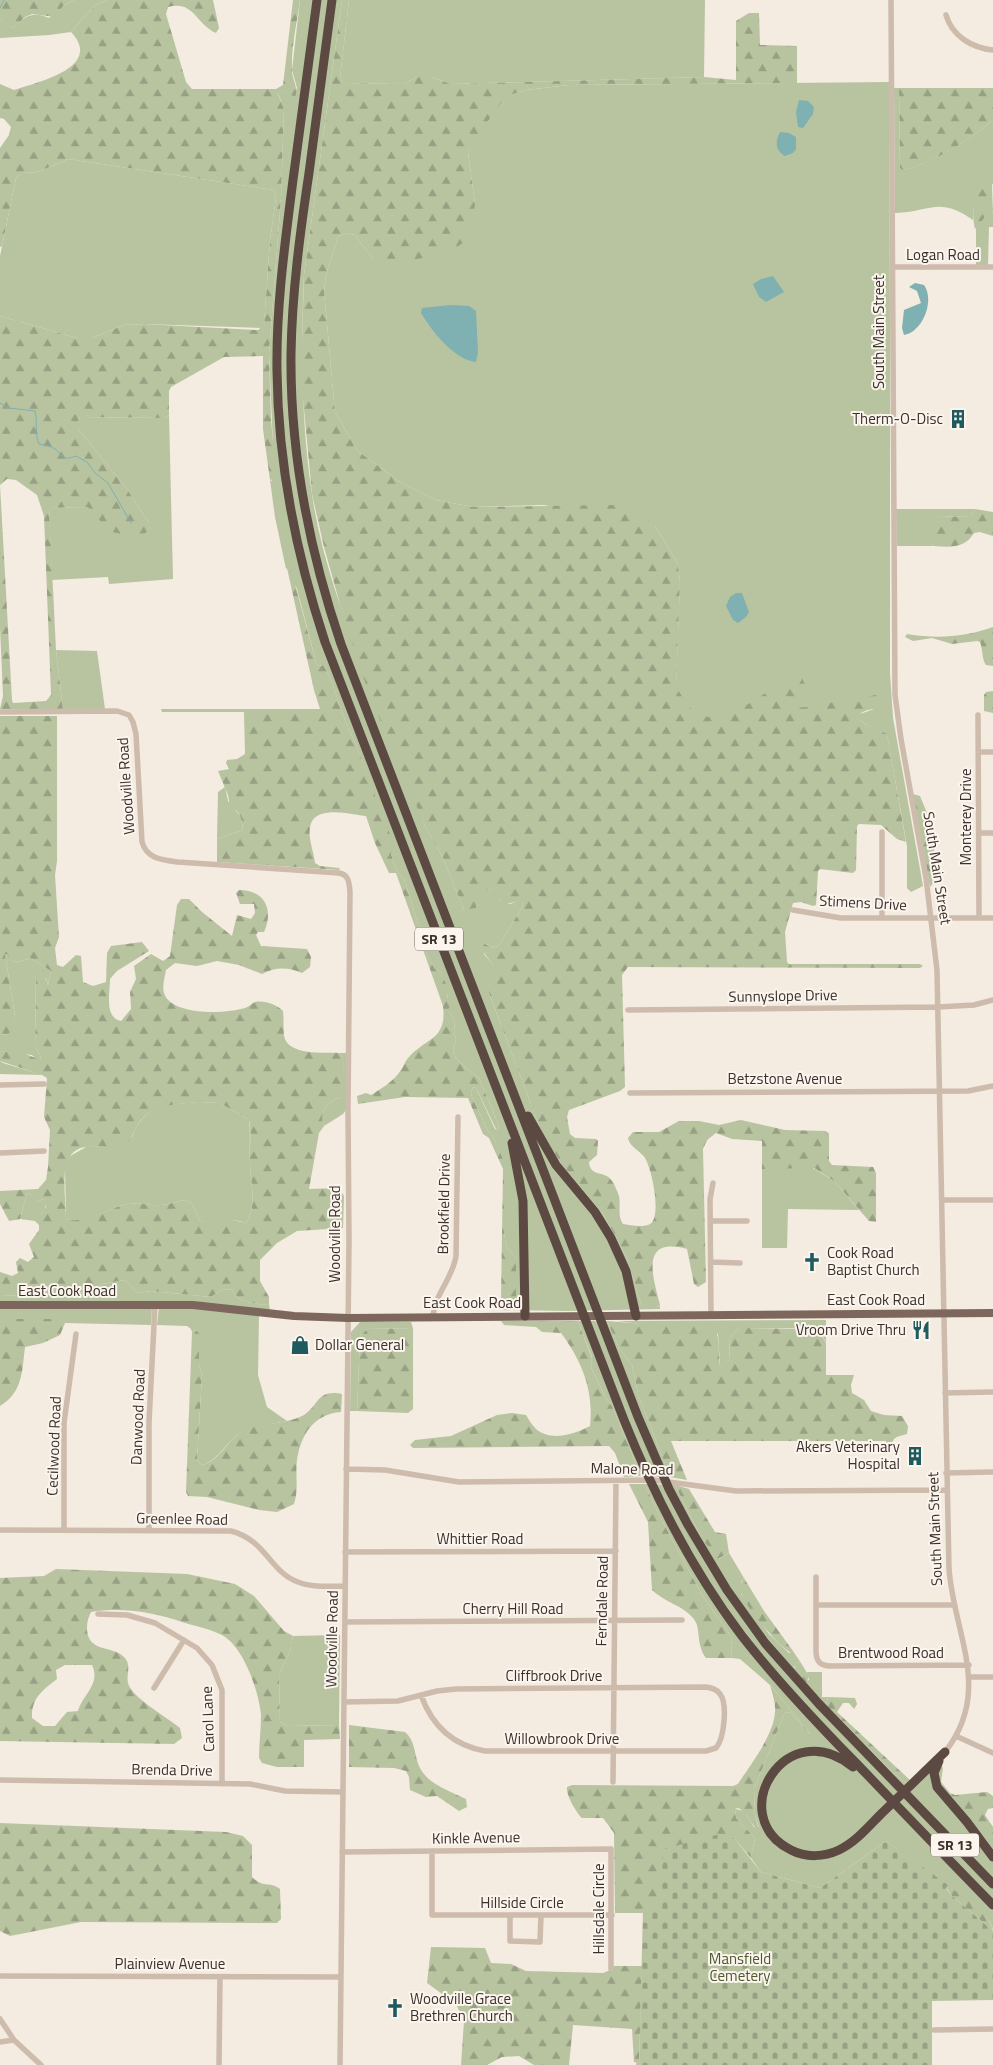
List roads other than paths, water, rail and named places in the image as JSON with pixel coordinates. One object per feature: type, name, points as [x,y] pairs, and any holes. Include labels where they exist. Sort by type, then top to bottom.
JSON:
[{"type":"highway","name":"SR 13","points":[[317,0],[282,266],[277,385],[287,492],[304,574],[325,642],[635,1447],[676,1533],[717,1601],[770,1672],[993,1905]]},
{"type":"highway","name":"SR 13","points":[[332,0],[297,260],[292,311],[292,396],[301,486],[316,561],[341,644],[645,1435],[680,1510],[717,1574],[765,1643],[799,1683],[993,1884]]},
{"type":"highway","points":[[484,1017],[497,1040],[525,1110],[541,1140],[564,1175],[595,1212],[616,1247],[629,1280],[636,1316]]},
{"type":"highway","points":[[494,1083],[515,1154],[522,1191],[525,1230],[525,1316]]},
{"type":"highway","points":[[880,1789],[839,1757],[822,1751],[803,1752],[787,1759],[771,1774],[763,1794],[763,1816],[774,1837],[789,1849],[806,1855],[831,1853],[855,1839],[945,1752]]},
{"type":"highway","points":[[945,1752],[934,1773],[936,1787],[972,1827],[993,1857]]},
{"type":"main road","name":"East Cook Road","points":[[0,1305],[208,1306],[294,1316],[348,1318],[993,1313]]},
{"type":"street","name":"South Main Street","points":[[891,0],[895,694],[901,739],[923,858],[936,963],[949,1569],[954,1605],[969,1665],[970,1678],[968,1707],[956,1736],[945,1752]]},
{"type":"street","points":[[946,15],[950,28],[967,42],[993,50]]},
{"type":"street","name":"Logan Road","points":[[893,267],[993,268]]},
{"type":"street","name":"Woodville Road","points":[[0,712],[112,711],[125,712],[129,715],[133,722],[137,743],[142,842],[146,852],[154,858],[178,862],[338,873],[343,874],[348,879],[350,892],[348,1318],[340,2065]]},
{"type":"street","name":"Monterey Drive","points":[[978,715],[979,918]]},
{"type":"street","points":[[979,752],[993,752]]},
{"type":"street","points":[[882,832],[882,918]]},
{"type":"street","points":[[978,833],[993,833]]},
{"type":"street","name":"Stimens Drive","points":[[793,910],[831,917],[993,918]]},
{"type":"street","name":"Sunnyslope Drive","points":[[628,1010],[938,1007],[974,1005],[993,1000]]},
{"type":"street","points":[[0,1085],[44,1084]]},
{"type":"street","name":"Betzstone Avenue","points":[[630,1093],[940,1091],[977,1090],[993,1086]]},
{"type":"street","name":"Brookfield Drive","points":[[434,1317],[435,1305],[452,1273],[456,1256],[458,1117]]},
{"type":"street","points":[[0,1153],[44,1151]]},
{"type":"street","points":[[711,1315],[710,1199],[713,1183]]},
{"type":"street","points":[[942,1200],[993,1200]]},
{"type":"street","points":[[711,1221],[747,1221]]},
{"type":"street","points":[[711,1262],[740,1263]]},
{"type":"street","name":"Danwood Road","points":[[149,1530],[149,1422],[155,1305]]},
{"type":"street","name":"Cecilwood Road","points":[[64,1530],[64,1423],[76,1334]]},
{"type":"street","points":[[945,1393],[993,1392]]},
{"type":"street","name":"Malone Road","points":[[346,1469],[391,1471],[459,1482],[632,1480],[685,1483],[727,1491],[947,1490]]},
{"type":"street","points":[[946,1473],[993,1472]]},
{"type":"street","name":"Ferndale Road","points":[[613,1782],[616,1481]]},
{"type":"street","name":"Greenlee Road","points":[[0,1530],[221,1530],[239,1533],[253,1540],[278,1568],[291,1579],[313,1585],[345,1586]]},
{"type":"street","name":"Whittier Road","points":[[345,1552],[616,1550]]},
{"type":"street","points":[[816,1577],[816,1605],[954,1605]]},
{"type":"street","name":"Brentwood Road","points":[[816,1605],[817,1659],[821,1664],[829,1666],[969,1665]]},
{"type":"street","name":"Carol Lane","points":[[98,1614],[127,1615],[146,1619],[184,1640],[207,1658],[220,1681],[222,1699],[222,1784]]},
{"type":"street","name":"Cherry Hill Road","points":[[345,1622],[682,1620]]},
{"type":"street","points":[[154,1688],[184,1640]]},
{"type":"street","points":[[970,1678],[993,1678]]},
{"type":"street","name":"Cliffbrook Drive","points":[[344,1702],[391,1702],[437,1691],[456,1689],[706,1687],[720,1692],[724,1702],[722,1737]]},
{"type":"street","name":"Willowbrook Drive","points":[[421,1695],[427,1711],[439,1728],[453,1740],[469,1748],[494,1752],[712,1750],[720,1743],[722,1737]]},
{"type":"street","points":[[956,1736],[993,1753]]},
{"type":"street","name":"Brenda Drive","points":[[0,1780],[256,1785],[291,1792],[343,1792]]},
{"type":"street","name":"Kinkle Avenue","points":[[342,1852],[611,1849]]},
{"type":"street","name":"Hillsdale Circle","points":[[611,1849],[611,1969]]},
{"type":"street","name":"Hillside Circle","points":[[432,1851],[431,1912],[433,1915],[612,1915]]},
{"type":"street","points":[[510,1915],[510,1942],[540,1942],[541,1915]]},
{"type":"street","name":"Plainview Avenue","points":[[0,1976],[341,1977]]},
{"type":"street","points":[[220,1976],[220,2065]]},
{"type":"street","points":[[0,2019],[14,2040],[41,2065]]},
{"type":"street","points":[[934,2030],[993,2029]]},
{"type":"street","points":[[0,2042],[14,2040]]},
{"type":"water","points":[[799,100],[808,101],[814,107],[813,114],[803,128],[798,127],[796,112]]},
{"type":"water","points":[[780,132],[789,133],[796,137],[796,149],[793,153],[785,156],[779,151],[777,139]]},
{"type":"water","points":[[773,276],[784,292],[766,302],[759,297],[753,284],[761,279]]},
{"type":"water","points":[[915,283],[924,285],[927,291],[928,307],[922,322],[917,328],[911,333],[904,335],[902,328],[904,310],[921,303],[917,291],[909,287]]},
{"type":"water","points":[[451,305],[469,306],[476,311],[478,352],[476,362],[460,356],[444,344],[421,313],[422,308]]},
{"type":"water","points":[[736,593],[742,593],[749,612],[738,623],[733,620],[726,606],[730,597]]},
{"type":"waterway","points":[[0,8],[4,0]]},
{"type":"waterway","points":[[0,403],[9,408],[35,411],[39,444],[53,448],[65,458],[76,456],[87,462],[95,473],[108,483],[131,523]]},
{"type":"place","name":"Therm-O-Disc","points":[[958,419]]},
{"type":"place","name":"Cook Road Baptist Church","points":[[812,1262]]},
{"type":"place","name":"Vroom Drive Thru","points":[[921,1330]]},
{"type":"place","name":"Dollar General","points":[[300,1345]]},
{"type":"place","name":"Akers Veterinary Hospital","points":[[915,1456]]},
{"type":"place","name":"Woodville Grace Brethren Church","points":[[395,2008]]},
{"type":"park label","name":"Mansfield Cemetery","points":[[740,1968]]}]
